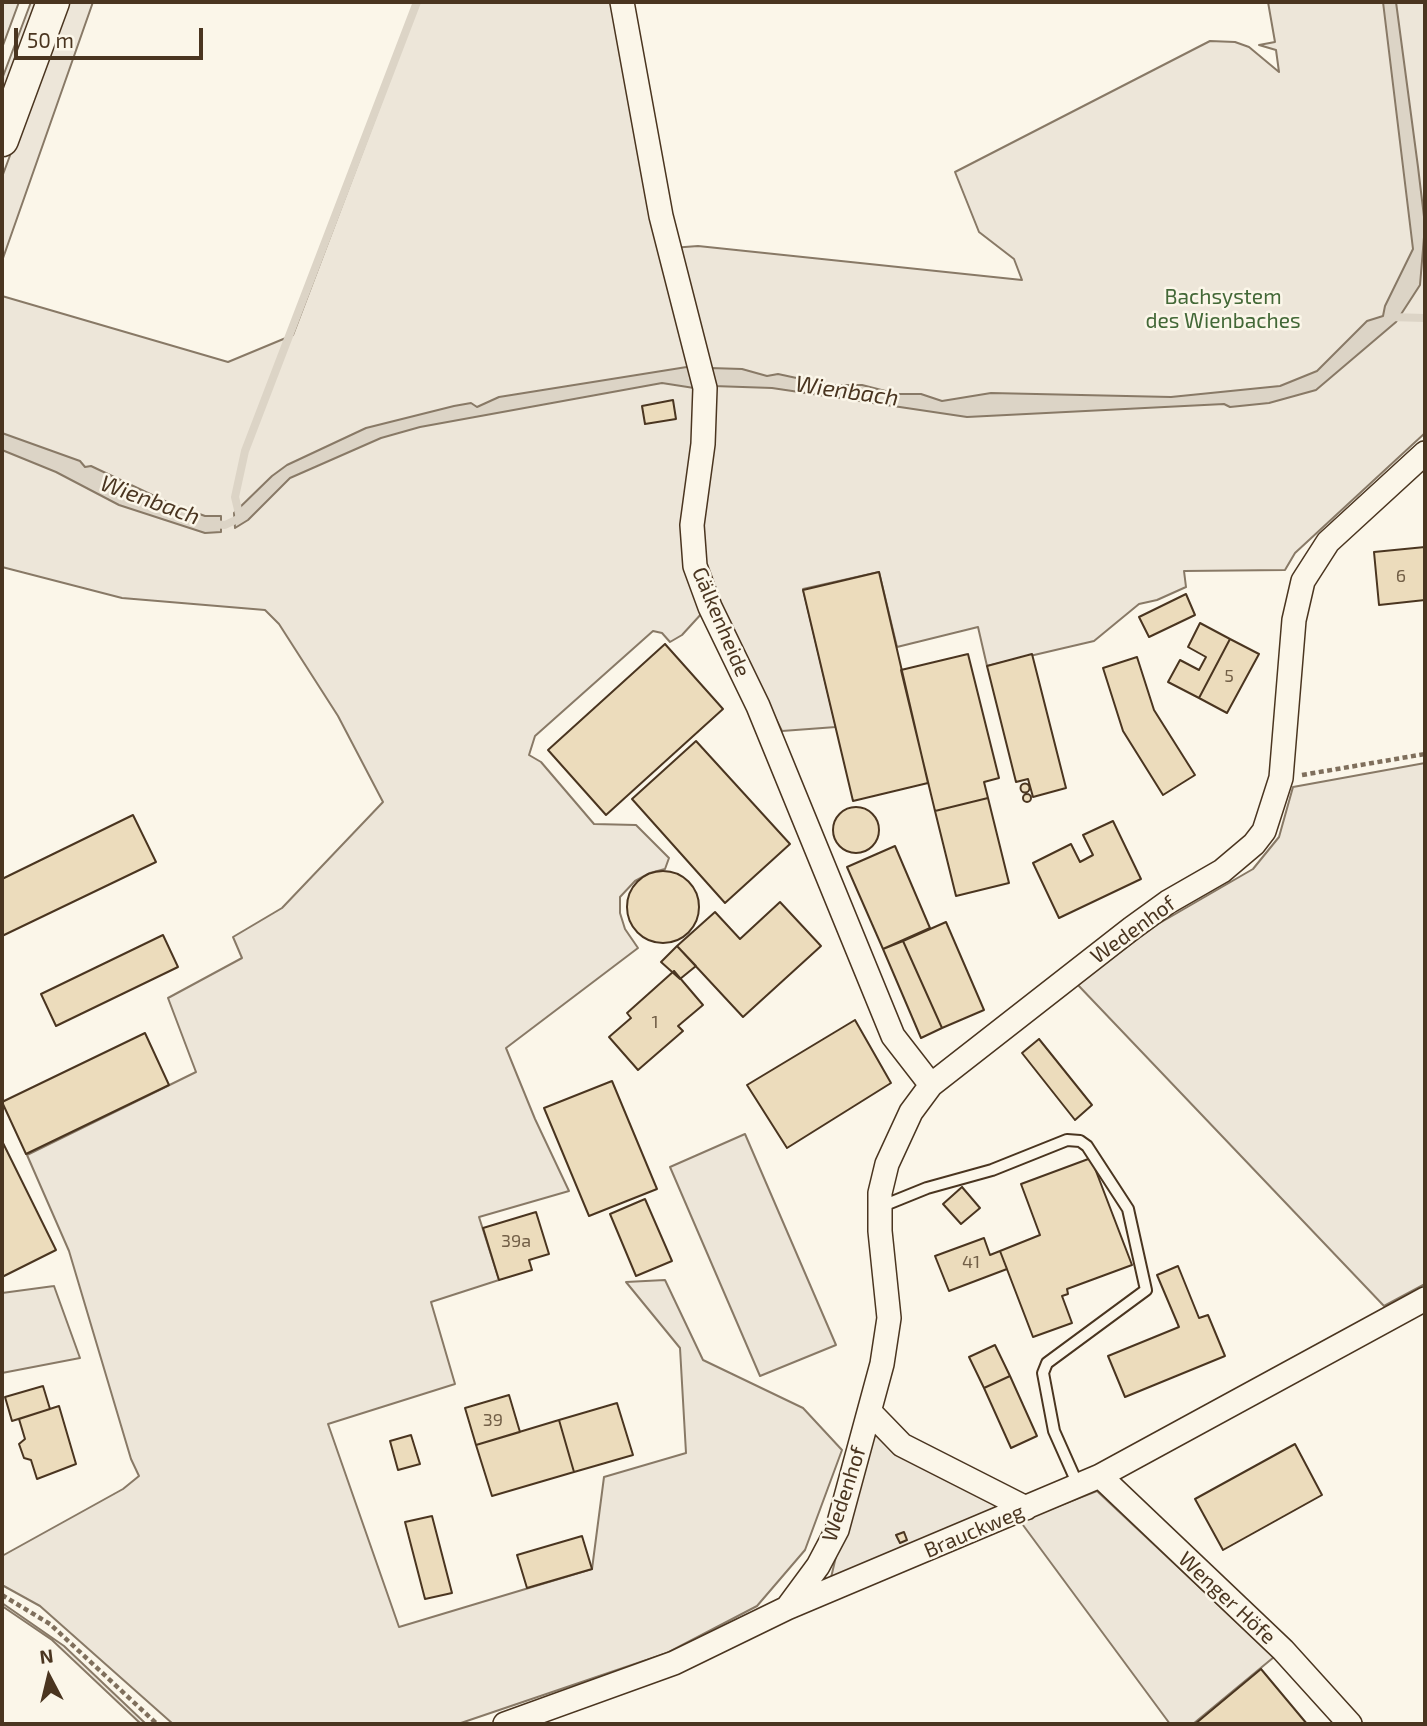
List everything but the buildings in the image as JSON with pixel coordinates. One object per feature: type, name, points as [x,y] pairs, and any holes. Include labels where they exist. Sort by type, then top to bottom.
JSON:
[{"type":"street","points":[[2,141],[53,2]]},
{"type":"street","name":"Gälkenheide","points":[[622,2],[661,216],[700,357],[705,396],[703,444],[692,525],[695,566],[702,587],[758,706],[893,1036],[931,1085]]},
{"type":"street","name":"Wedenhof","points":[[787,1608],[818,1566],[836,1530],[882,1364],[889,1318],[880,1207],[887,1164],[911,1112],[931,1085],[1132,928],[1242,857],[1264,831],[1281,778],[1294,620],[1303,581],[1328,542],[1425,453]]},
{"type":"street","name":"Brauckweg","points":[[505,1724],[674,1663],[787,1608],[1100,1476],[1425,1299]]},
{"type":"street","name":"Wedenhof","points":[[870,1412],[902,1445],[1027,1508]]},
{"type":"street","name":"Wenger Höfe","points":[[1100,1476],[1283,1650],[1350,1724]]},
{"type":"lane","points":[[880,1207],[927,1188],[992,1170],[1067,1140],[1080,1141],[1087,1146],[1128,1209],[1146,1290],[1047,1363],[1043,1373],[1054,1431],[1078,1486]]},
{"type":"path","points":[[1281,778],[1425,754]]},
{"type":"path","points":[[2,1595],[50,1624],[157,1724]]},
{"type":"green space","points":[[2,2],[19,2],[2,48]]},
{"type":"green space","points":[[31,2],[39,2],[2,101],[2,79]]},
{"type":"green space","points":[[67,2],[93,2],[2,261],[2,177]]},
{"type":"green space","name":"Bachsystem des Wienbaches","points":[[419,2],[611,2],[658,249],[698,246],[1022,280],[1014,259],[979,232],[955,172],[1210,41],[1235,42],[1249,47],[1279,72],[1276,50],[1259,45],[1275,42],[1268,2],[1425,2],[1425,433],[1295,553],[1285,570],[1184,571],[1186,587],[1157,600],[1139,604],[1094,641],[987,666],[978,627],[897,647],[879,572],[803,589],[836,727],[782,731],[717,603],[704,570],[690,492],[703,612],[682,635],[670,642],[662,633],[653,631],[535,736],[529,755],[541,762],[594,824],[636,825],[669,858],[665,869],[635,881],[620,897],[620,913],[625,929],[638,948],[506,1048],[569,1191],[479,1217],[499,1280],[431,1302],[455,1384],[328,1424],[399,1627],[592,1569],[604,1477],[686,1453],[680,1348],[626,1282],[665,1280],[703,1360],[803,1408],[842,1450],[805,1550],[757,1606],[667,1653],[458,1724],[173,1724],[40,1606],[2,1585],[2,1556],[123,1489],[139,1476],[131,1459],[69,1251],[27,1155],[196,1072],[168,998],[242,958],[233,937],[282,908],[383,802],[338,716],[279,624],[265,610],[122,598],[2,567],[2,296],[228,362],[293,335]]},
{"type":"green space","points":[[1425,763],[1425,1284],[1384,1306],[1077,984],[1158,924],[1253,869],[1279,837],[1293,787]]},
{"type":"green space","points":[[745,1134],[836,1345],[760,1376],[670,1167]]},
{"type":"green space","points":[[54,1286],[80,1358],[2,1373],[2,1293]]},
{"type":"green space","points":[[867,1424],[1004,1504],[830,1582]]},
{"type":"green space","points":[[1097,1491],[1274,1657],[1193,1724],[1170,1724],[1020,1521]]},
{"type":"green space","points":[[2,1603],[64,1646],[146,1724],[141,1724],[52,1640],[2,1606]]},
{"type":"water","points":[[1383,2],[1396,2],[1418,167],[1425,225],[1420,285],[1396,322],[1316,390],[1269,403],[1230,407],[1224,404],[967,417],[772,388],[713,386],[710,368],[742,369],[767,376],[778,374],[829,385],[862,385],[897,394],[921,394],[942,401],[991,393],[1171,397],[1280,386],[1317,371],[1367,321],[1383,316],[1385,306],[1413,249]]},
{"type":"water","points":[[693,366],[694,388],[662,383],[420,427],[381,438],[290,478],[248,520],[235,528],[234,513],[272,476],[287,465],[366,428],[454,406],[471,403],[477,407],[499,397]]},
{"type":"water","points":[[2,433],[80,461],[85,467],[91,466],[167,502],[205,516],[221,516],[221,532],[205,533],[119,505],[56,472],[2,450]]},
{"type":"waterway","points":[[240,518],[235,497],[245,451],[417,2]]},
{"type":"waterway","points":[[1390,317],[1425,318]]},
{"type":"waterway","name":"Wienbach","points":[[212,524],[225,525],[242,517]]}]
